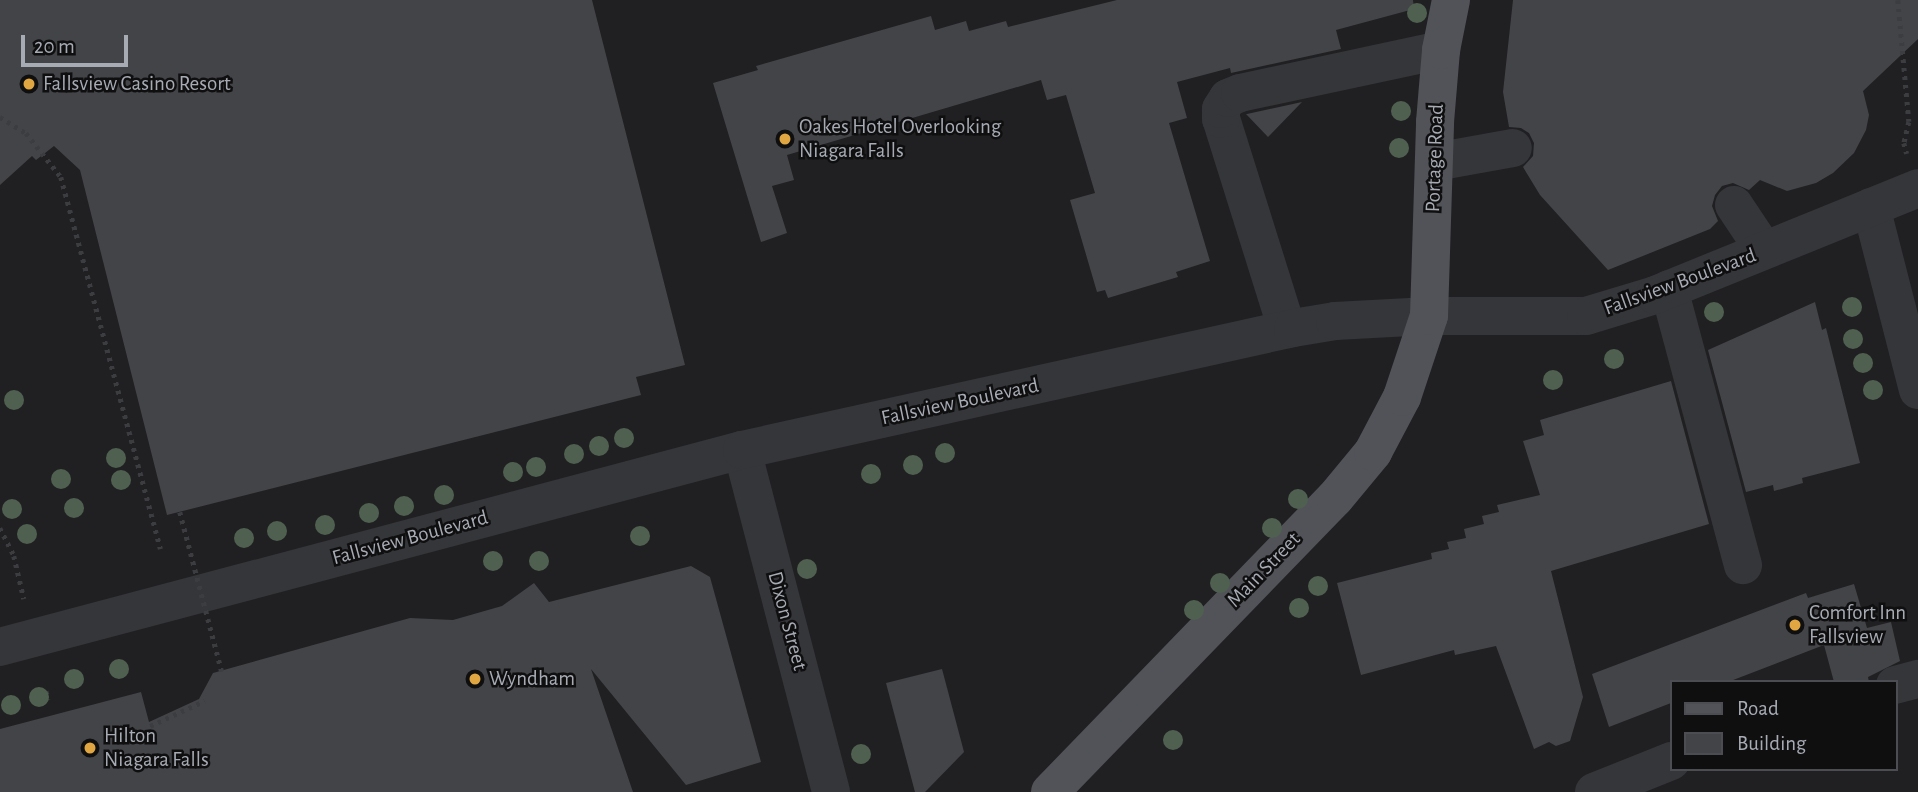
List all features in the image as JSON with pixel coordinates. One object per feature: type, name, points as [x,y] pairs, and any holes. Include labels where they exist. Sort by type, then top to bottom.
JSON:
[{"type":"main road","name":"Portage Road","points":[[1429,316],[1441,50],[1451,0]]},
{"type":"main road","name":"Main Street","points":[[1050,792],[1335,498],[1373,452],[1402,397],[1429,316]]},
{"type":"street","points":[[1287,329],[1221,109],[1228,98],[1240,93],[1441,50]]},
{"type":"street","points":[[1435,162],[1513,148]]},
{"type":"street","name":"Fallsview Boulevard","points":[[0,647],[742,450],[1287,329],[1335,321],[1429,316],[1586,316],[1669,289],[1918,188]]},
{"type":"street","points":[[1734,205],[1764,250]]},
{"type":"street","points":[[1871,207],[1918,390]]},
{"type":"street","points":[[1669,289],[1743,565]]},
{"type":"street","name":"Dixon Street","points":[[742,450],[831,792]]},
{"type":"street","points":[[1897,684],[1918,679]]},
{"type":"street","points":[[1594,792],[1670,761]]},
{"type":"path","points":[[1898,0],[1909,122]]},
{"type":"path","points":[[0,117],[26,133],[61,177],[161,549]]},
{"type":"path","points":[[180,512],[222,672]]},
{"type":"path","points":[[0,528],[14,556],[24,599]]},
{"type":"path","points":[[46,691],[49,700]]},
{"type":"path","points":[[150,726],[204,701]]},
{"type":"shaded area","points":[[0,0],[1918,0],[1918,792],[0,792]]},
{"type":"building","points":[[0,0],[592,0],[685,365],[636,377],[641,395],[167,515],[80,170],[54,146],[36,160],[32,156],[0,185]]},
{"type":"building","name":"Oakes Hotel Overlooking Niagara Falls","points":[[1117,0],[1413,0],[1414,9],[1336,30],[1341,49],[1231,73],[1230,68],[1177,82],[1187,118],[1169,123],[1210,261],[1176,272],[1178,277],[1108,298],[1105,290],[1097,292],[1070,200],[1095,193],[1066,95],[1047,100],[1041,80],[787,155],[794,180],[772,186],[787,233],[761,242],[713,83],[758,70],[756,66],[931,16],[935,30],[966,21],[969,31],[1006,21],[1008,27]]},
{"type":"building","points":[[1513,0],[1918,0],[1918,39],[1863,91],[1869,115],[1866,130],[1854,153],[1833,173],[1816,183],[1787,191],[1760,180],[1749,190],[1733,183],[1722,186],[1715,195],[1712,206],[1718,221],[1710,229],[1608,270],[1540,195],[1523,167],[1533,156],[1534,143],[1529,133],[1521,128],[1509,127],[1503,92]]},
{"type":"building","points":[[1302,102],[1268,137],[1246,114],[1247,114]]},
{"type":"building","points":[[1815,302],[1822,330],[1826,328],[1860,463],[1802,478],[1803,483],[1774,491],[1773,485],[1746,492],[1708,350]]},
{"type":"building","points":[[1671,381],[1709,524],[1551,571],[1583,697],[1570,741],[1556,746],[1549,742],[1534,749],[1496,646],[1455,655],[1454,650],[1361,675],[1337,583],[1432,559],[1431,553],[1449,549],[1447,542],[1466,538],[1464,529],[1484,524],[1482,516],[1499,512],[1497,505],[1540,495],[1523,441],[1544,435],[1540,420]]},
{"type":"building","name":"Wyndham","points":[[691,566],[710,577],[761,762],[686,785],[591,669],[633,792],[0,792],[0,729],[141,692],[149,722],[199,699],[213,673],[410,618],[453,620],[502,606],[534,583],[549,602]]},
{"type":"building","points":[[1854,584],[1867,628],[1891,622],[1900,661],[1868,677],[1869,680],[1833,680],[1824,645],[1733,680],[1670,680],[1670,703],[1609,727],[1592,674],[1806,593],[1808,598]]},
{"type":"building","points":[[942,669],[964,752],[925,792],[915,792],[886,683]]},
{"type":"place","name":"Fallsview Casino Resort","points":[[29,84]]},
{"type":"place","name":"Oakes Hotel Overlooking Niagara Falls","points":[[785,139]]},
{"type":"place","name":"Comfort Inn Fallsview","points":[[1795,625]]},
{"type":"place","name":"Wyndham","points":[[475,679]]},
{"type":"place","name":"Hilton Niagara Falls","points":[[90,748]]}]
